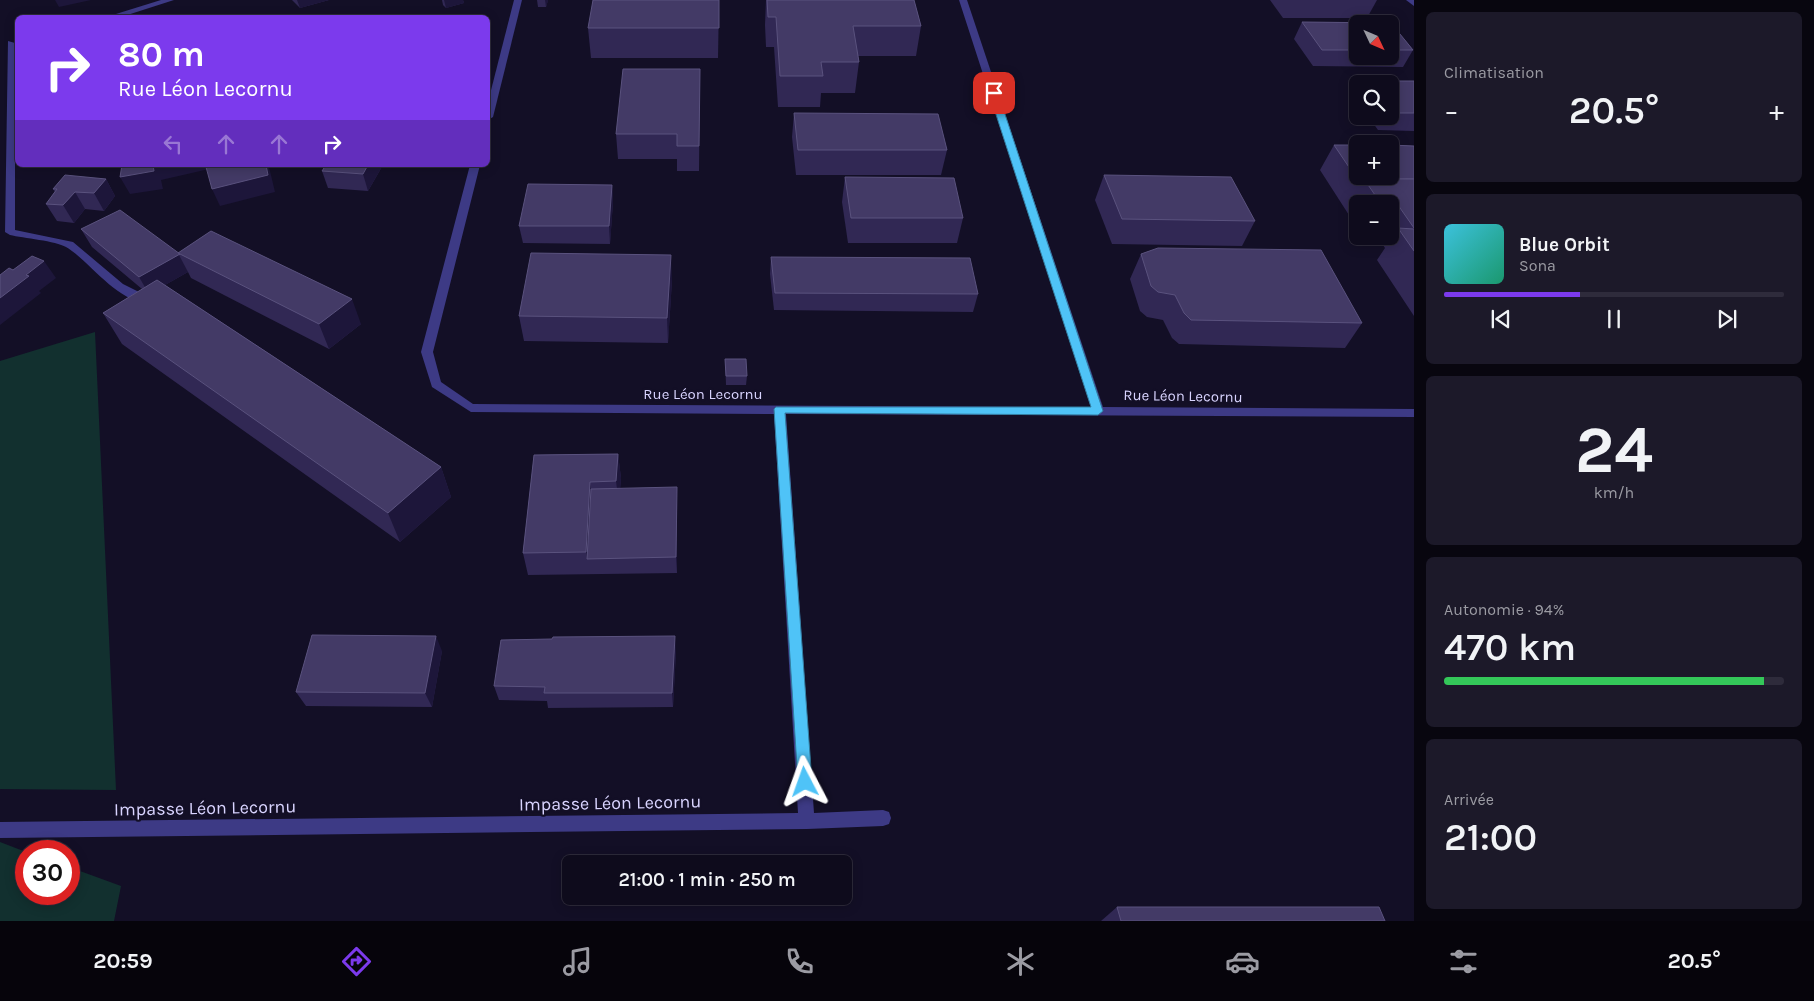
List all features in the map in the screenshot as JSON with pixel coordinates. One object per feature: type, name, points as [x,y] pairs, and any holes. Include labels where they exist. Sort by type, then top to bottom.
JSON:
[{"type":"street","points":[[118,15],[170,0]]},
{"type":"street","points":[[490,109],[518,0]]},
{"type":"street","points":[[963,0],[1098,411]]},
{"type":"street","points":[[1410,0],[1414,4]]},
{"type":"street","points":[[0,46],[14,42],[5,234],[69,244],[119,288],[138,296],[156,299]]},
{"type":"street","name":"Rue Léon Lecornu","points":[[474,167],[427,352],[436,384],[471,408],[1414,413]]},
{"type":"street","points":[[780,409],[807,821]]},
{"type":"street","name":"Impasse Léon Lecornu","points":[[0,830],[807,821],[883,818]]},
{"type":"green space","points":[[95,332],[116,790],[0,789],[0,361]]},
{"type":"green space","points":[[0,842],[15,848],[15,905],[80,905],[80,871],[121,886],[114,921],[0,921]]},
{"type":"building","points":[[593,0],[719,0],[719,28],[588,28]]},
{"type":"building","points":[[767,0],[914,0],[921,26],[853,26],[859,62],[821,62],[823,76],[780,76],[776,17],[768,17]]},
{"type":"building","points":[[1302,22],[1349,23],[1349,50],[1322,50]]},
{"type":"building","points":[[1399,33],[1413,50],[1399,50]]},
{"type":"building","points":[[623,69],[700,69],[699,146],[677,146],[677,134],[616,134]]},
{"type":"building","points":[[1399,81],[1414,81],[1414,113],[1399,113]]},
{"type":"building","points":[[794,113],[938,114],[947,150],[798,150]]},
{"type":"building","points":[[1334,145],[1349,145],[1349,167]]},
{"type":"building","points":[[1399,145],[1414,146],[1414,179],[1399,179]]},
{"type":"building","points":[[122,167],[153,167],[154,171],[120,177]]},
{"type":"building","points":[[206,167],[266,167],[268,175],[212,189]]},
{"type":"building","points":[[325,167],[367,167],[363,174],[322,171]]},
{"type":"building","points":[[65,175],[106,179],[94,193],[75,192],[63,205],[46,204],[57,189],[53,189]]},
{"type":"building","points":[[1104,175],[1231,177],[1255,221],[1122,219]]},
{"type":"building","points":[[845,177],[954,178],[963,218],[851,218]]},
{"type":"building","points":[[1399,179],[1414,179],[1414,228],[1399,206],[1399,195],[1375,195],[1368,185],[1399,185]]},
{"type":"building","points":[[528,184],[612,185],[609,226],[519,226]]},
{"type":"building","points":[[120,210],[180,254],[139,277],[81,229]]},
{"type":"building","points":[[1399,228],[1414,229],[1414,251],[1399,229]]},
{"type":"building","points":[[211,231],[352,299],[319,324],[178,253]]},
{"type":"building","points":[[1158,248],[1321,250],[1362,323],[1191,320],[1184,313],[1175,295],[1158,292],[1151,286],[1141,254]]},
{"type":"building","points":[[531,253],[671,255],[667,318],[519,316]]},
{"type":"building","points":[[32,256],[44,261],[26,275],[29,276],[0,298],[0,275],[9,268],[13,270]]},
{"type":"building","points":[[771,257],[970,258],[978,294],[775,293]]},
{"type":"building","points":[[157,280],[441,467],[388,513],[103,313]]},
{"type":"building","points":[[725,359],[746,359],[747,376],[726,376]]},
{"type":"building","points":[[618,454],[616,481],[590,482],[586,552],[523,553],[534,455]]},
{"type":"building","points":[[677,487],[676,557],[587,559],[591,489]]},
{"type":"building","points":[[312,635],[436,636],[425,693],[296,692]]},
{"type":"building","points":[[675,636],[672,693],[544,693],[545,687],[494,686],[501,640],[552,639],[553,637]]},
{"type":"building","points":[[1117,907],[1379,907],[1385,921],[1121,921]]},
{"type":"route","points":[[805,782],[780,409],[1098,411],[994,93]]}]
